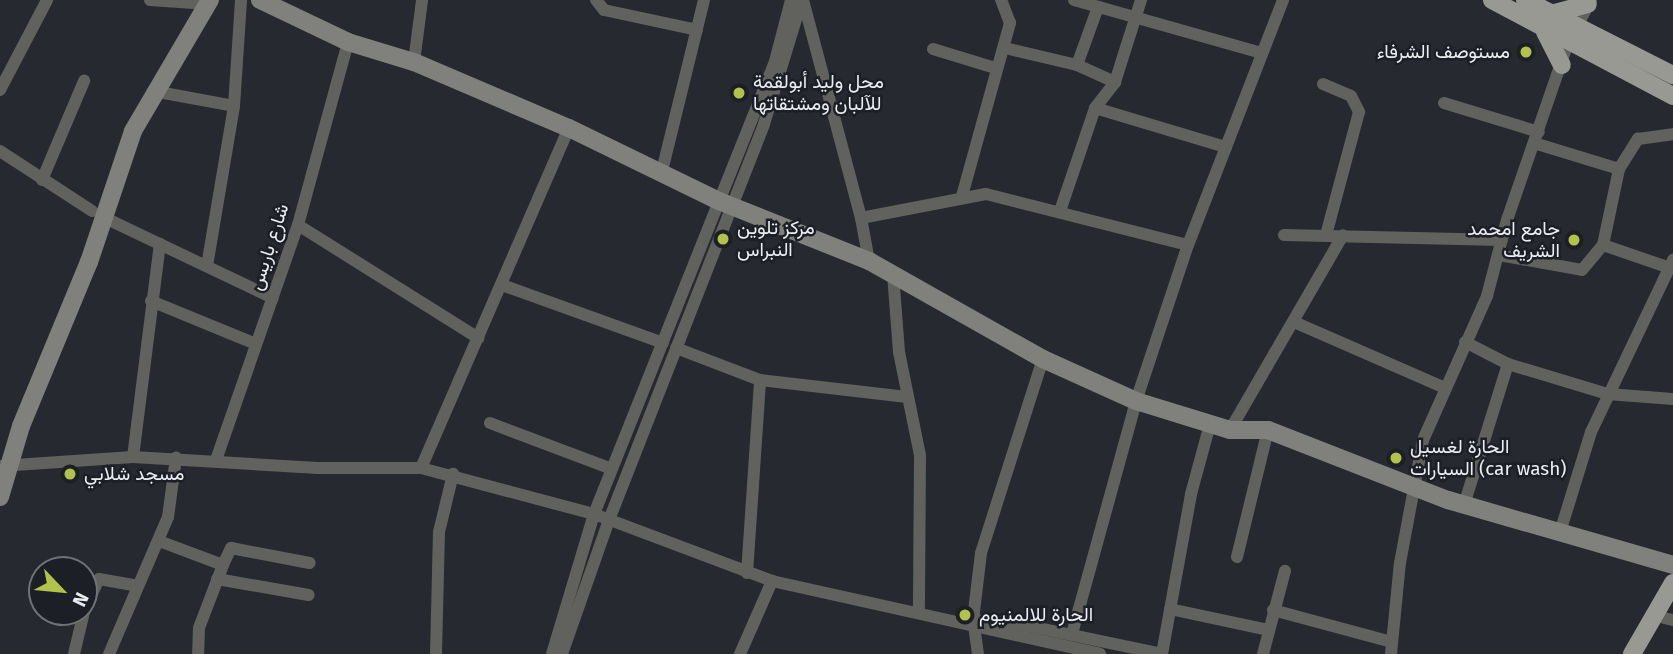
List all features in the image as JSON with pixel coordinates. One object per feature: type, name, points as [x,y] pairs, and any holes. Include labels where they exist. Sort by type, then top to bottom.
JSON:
[{"type":"main road","points":[[1492,0],[1546,20],[1673,96]]},
{"type":"main road","points":[[1525,0],[1546,20],[1562,65]]},
{"type":"main road","points":[[1546,20],[1590,2]]},
{"type":"main road","points":[[1572,35],[1673,75]]},
{"type":"main road","points":[[1632,654],[1673,583]]},
{"type":"main road","points":[[1643,654],[1668,619],[1673,600]]},
{"type":"street","points":[[0,90],[47,0]]},
{"type":"street","points":[[150,0],[200,1]]},
{"type":"street","points":[[207,266],[234,106],[241,0]]},
{"type":"street","points":[[260,0],[348,42],[414,62],[569,128],[725,203],[869,261],[1043,359],[1136,401],[1230,430],[1268,430],[1464,505],[1561,529],[1673,565]]},
{"type":"street","points":[[414,62],[422,0]]},
{"type":"street","points":[[596,0],[604,10],[697,30]]},
{"type":"street","points":[[662,171],[704,0]]},
{"type":"street","points":[[562,654],[609,520],[676,348],[774,65],[791,0]]},
{"type":"street","points":[[552,654],[594,514],[663,343],[725,203],[764,124],[802,0]]},
{"type":"street","points":[[802,0],[862,218],[869,261]]},
{"type":"street","points":[[962,196],[995,68],[1005,48],[1010,23],[1001,0]]},
{"type":"street","points":[[1073,0],[1261,53]]},
{"type":"street","points":[[1060,211],[1095,108],[1115,82],[1141,0]]},
{"type":"street","points":[[1072,634],[1136,401],[1188,245],[1283,0]]},
{"type":"street","points":[[97,214],[153,91],[200,1]]},
{"type":"street","points":[[0,497],[3,461],[97,214],[136,101],[200,1]]},
{"type":"street","points":[[1273,610],[1392,648],[1413,486],[1423,440],[1443,387],[1487,296],[1502,240],[1572,35],[1590,2]]},
{"type":"street","points":[[1077,65],[1098,7]]},
{"type":"street","name":"شارع باريس","points":[[216,460],[298,225],[348,42]]},
{"type":"street","points":[[1005,48],[1077,65],[1115,82]]},
{"type":"street","points":[[933,49],[995,68]]},
{"type":"street","points":[[42,180],[84,81]]},
{"type":"street","points":[[1323,84],[1352,96],[1359,112],[1326,235]]},
{"type":"street","points":[[153,91],[234,106]]},
{"type":"street","points":[[1444,103],[1619,169]]},
{"type":"street","points":[[1095,108],[1226,147]]},
{"type":"street","points":[[421,468],[569,128]]},
{"type":"street","points":[[1499,255],[1582,270],[1602,245],[1619,169],[1638,139],[1673,134]]},
{"type":"street","points":[[0,151],[97,214],[273,298]]},
{"type":"street","points":[[862,218],[962,196],[992,195],[1188,245]]},
{"type":"street","points":[[298,225],[478,338]]},
{"type":"street","points":[[1284,235],[1502,240]]},
{"type":"street","points":[[1230,430],[1343,235]]},
{"type":"street","points":[[133,457],[160,244]]},
{"type":"street","points":[[1561,529],[1577,472],[1608,394],[1671,264],[1602,245]]},
{"type":"street","points":[[893,274],[907,397],[920,455],[919,612]]},
{"type":"street","points":[[502,285],[663,343]]},
{"type":"street","points":[[151,300],[256,344]]},
{"type":"street","points":[[1294,322],[1443,387]]},
{"type":"street","points":[[1465,342],[1508,363],[1608,394],[1673,399]]},
{"type":"street","points":[[676,348],[760,380],[907,397]]},
{"type":"street","points":[[978,654],[973,623],[981,554],[1043,359]]},
{"type":"street","points":[[1464,505],[1508,363]]},
{"type":"street","points":[[747,573],[760,380]]},
{"type":"street","points":[[490,423],[612,469]]},
{"type":"street","points":[[3,461],[133,457],[318,468],[421,468],[453,474],[594,514],[772,581],[959,621],[1072,634],[1162,654],[1191,494],[1210,424]]},
{"type":"street","points":[[1237,557],[1268,430]]},
{"type":"street","points":[[109,654],[136,586],[159,541],[167,517],[176,458]]},
{"type":"street","points":[[436,654],[439,532],[453,474]]},
{"type":"street","points":[[159,541],[223,565]]},
{"type":"street","points":[[198,654],[199,628],[231,548],[310,563]]},
{"type":"street","points":[[1263,654],[1285,572]]},
{"type":"street","points":[[98,581],[99,579],[136,586]]},
{"type":"street","points":[[217,579],[309,595]]},
{"type":"street","points":[[740,654],[772,581]]},
{"type":"street","points":[[1170,609],[1268,630]]},
{"type":"street","points":[[973,623],[1100,654]]},
{"type":"street","points":[[74,654],[81,626]]},
{"type":"place","name":"مستوصف الشرفاء","points":[[1526,52]]},
{"type":"place","name":"محل وليد أبولقمة للآلبان ومشتقاتها","points":[[739,93]]},
{"type":"place","name":"مركز تلوين النبراس","points":[[723,239]]},
{"type":"place","name":"جامع امحمد الشريف","points":[[1574,240]]},
{"type":"place","name":"الحارة لغسيل السيارات (car wash)","points":[[1396,458]]},
{"type":"place","name":"مسجد شلابي","points":[[70,474]]},
{"type":"place","name":"الحارة للالمنيوم","points":[[965,615]]}]
